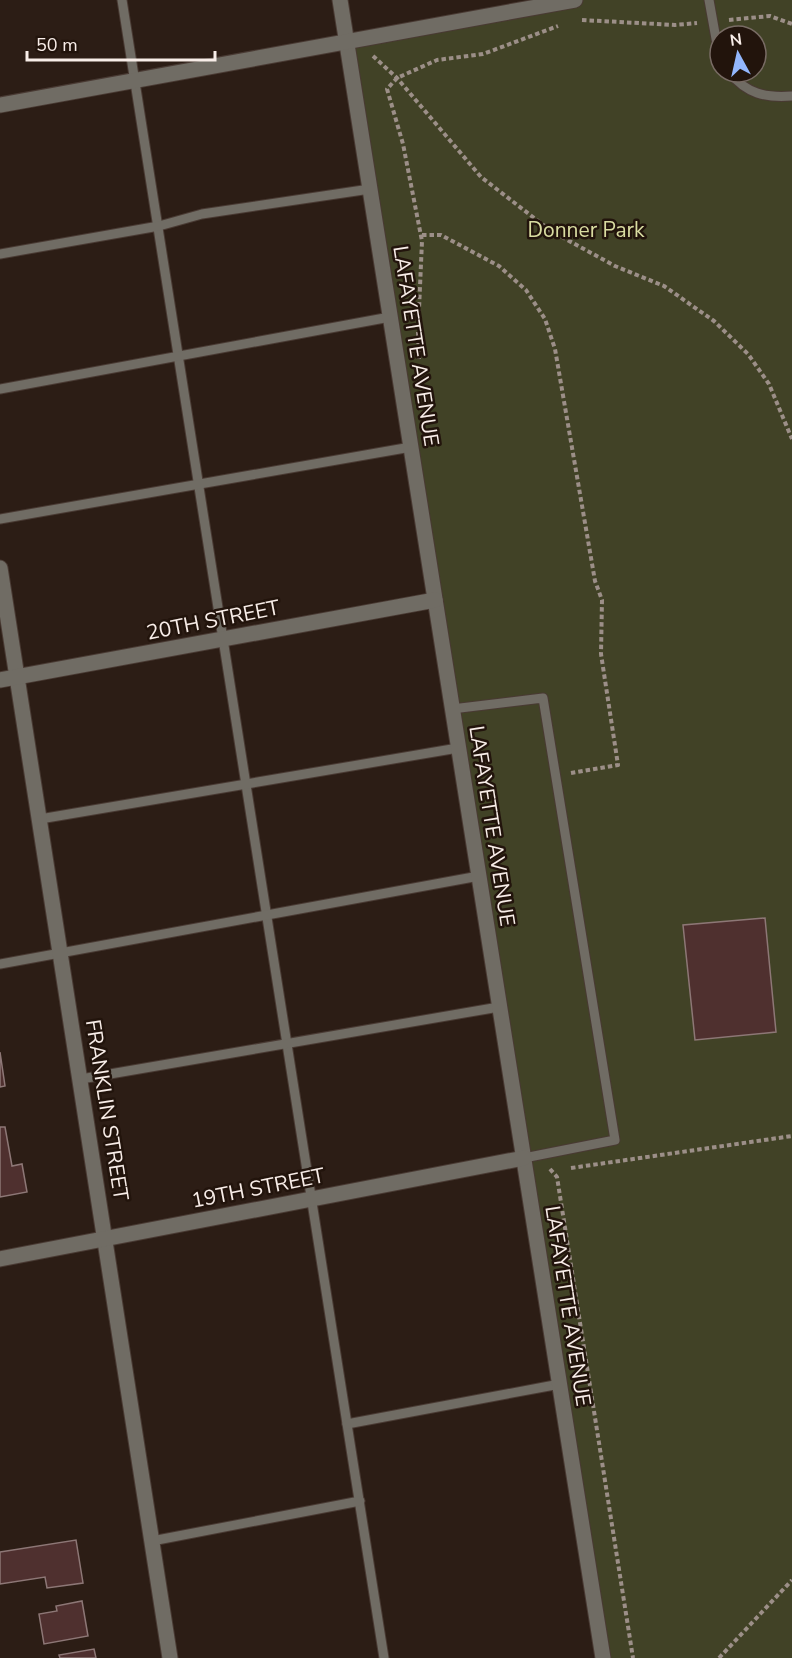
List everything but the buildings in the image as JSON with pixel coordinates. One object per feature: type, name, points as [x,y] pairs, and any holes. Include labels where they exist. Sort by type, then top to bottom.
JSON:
[{"type":"street","name":"LAFAYETTE AVENUE","points":[[340,0],[603,1658]]},
{"type":"street","points":[[0,105],[347,43],[534,4],[574,0]]},
{"type":"street","name":"FRANKLIN STREET","points":[[0,568],[170,1658]]},
{"type":"street","name":"20TH STREET","points":[[0,680],[435,600]]},
{"type":"street","name":"19TH STREET","points":[[0,1259],[524,1158]]},
{"type":"lane","points":[[122,0],[248,784],[384,1658]]},
{"type":"lane","points":[[709,0],[711,22]]},
{"type":"lane","points":[[738,84],[768,98],[792,96]]},
{"type":"lane","points":[[0,254],[159,226],[202,213],[370,189]]},
{"type":"lane","points":[[0,389],[390,317]]},
{"type":"lane","points":[[0,519],[411,447]]},
{"type":"lane","points":[[452,709],[543,698],[615,1140],[524,1158]]},
{"type":"lane","points":[[40,819],[458,748]]},
{"type":"lane","points":[[0,964],[479,876]]},
{"type":"lane","points":[[81,1078],[288,1041],[499,1007]]},
{"type":"lane","points":[[347,1424],[560,1384]]},
{"type":"lane","points":[[152,1541],[360,1501]]},
{"type":"path","points":[[575,20],[675,26],[770,16],[792,24]]},
{"type":"path","points":[[420,367],[417,332],[422,235],[403,144],[388,102],[387,89],[397,78],[437,60],[483,54],[565,23]]},
{"type":"path","points":[[397,78],[481,177],[551,231],[615,266],[664,286],[714,321],[748,354],[769,384],[792,439]]},
{"type":"path","points":[[422,235],[441,235],[499,266],[526,290],[545,319],[555,349],[595,581],[602,600],[601,654],[618,765],[555,776]]},
{"type":"path","points":[[526,1174],[792,1136]]},
{"type":"path","points":[[540,1155],[556,1177],[633,1658]]},
{"type":"path","points":[[719,1658],[792,1580]]},
{"type":"green space","name":"Donner Park","points":[[570,0],[792,0],[792,1658],[603,1658],[347,43]]}]
